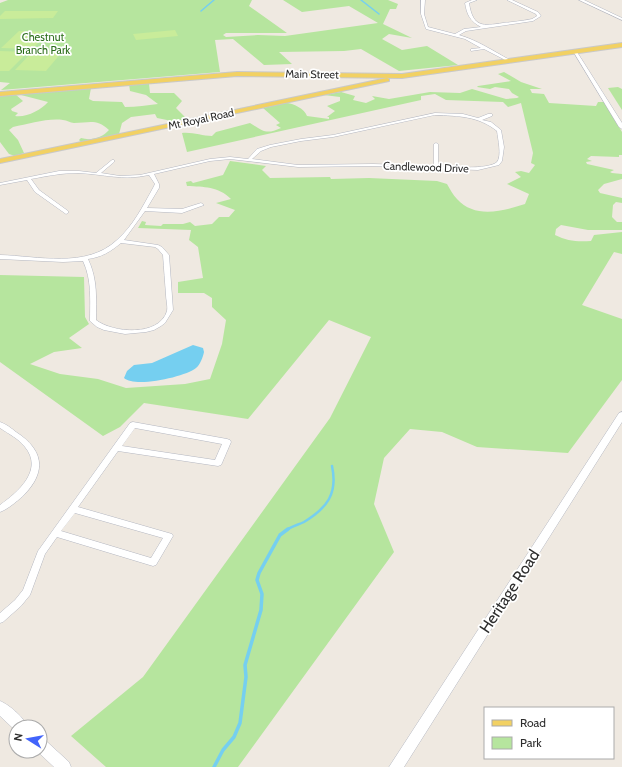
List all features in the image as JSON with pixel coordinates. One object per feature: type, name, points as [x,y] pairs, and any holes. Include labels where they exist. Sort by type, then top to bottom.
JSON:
[{"type":"main road","name":"Main Street","points":[[0,94],[237,74],[402,76],[622,46]]},
{"type":"main road","points":[[363,75],[379,76],[383,78],[375,83]]},
{"type":"main road","name":"Mt Royal Road","points":[[0,161],[375,83],[402,76]]},
{"type":"street","points":[[423,0],[422,8],[427,28],[466,38],[511,60]]},
{"type":"street","points":[[475,0],[467,3],[471,20],[484,27]]},
{"type":"street","points":[[456,35],[465,30],[533,20],[539,16],[537,13],[509,0]]},
{"type":"street","points":[[581,0],[622,19]]},
{"type":"street","points":[[472,50],[486,48]]},
{"type":"street","points":[[575,52],[622,127]]},
{"type":"street","name":"Candlewood Drive","points":[[0,184],[59,172],[128,177],[151,174],[220,159],[249,160],[298,166],[373,165],[478,169],[497,164],[500,161],[502,147],[499,131],[489,122],[454,114],[424,115],[333,136],[270,146],[259,150],[249,160]]},
{"type":"street","points":[[480,119],[490,115]]},
{"type":"street","points":[[436,144],[436,168]]},
{"type":"street","points":[[97,174],[112,161]]},
{"type":"street","points":[[0,257],[85,259],[104,252],[120,241],[143,209],[157,184],[151,174]]},
{"type":"street","points":[[28,178],[37,191],[66,212]]},
{"type":"street","points":[[143,209],[182,211],[201,205]]},
{"type":"street","points":[[85,259],[93,276],[93,321],[97,325],[115,331],[137,332],[159,325],[167,317],[170,310],[166,255],[156,246],[120,241]]},
{"type":"street","name":"Heritage Road","points":[[396,767],[622,415]]},
{"type":"street","points":[[0,425],[28,445],[37,464],[33,476],[25,489],[14,500],[0,509]]},
{"type":"street","points":[[0,619],[18,603],[27,592],[41,553],[133,425],[227,442],[218,463],[117,448]]},
{"type":"street","points":[[54,533],[153,562],[169,536],[76,505]]},
{"type":"street","points":[[0,707],[13,719]]},
{"type":"street","points":[[48,752],[64,767]]},
{"type":"green space","name":"Chestnut Branch Park","points":[[8,0],[252,0],[249,6],[287,33],[226,33],[223,35],[226,37],[258,35],[285,36],[378,23],[349,6],[302,12],[283,0],[388,0],[398,4],[396,9],[390,9],[383,24],[412,38],[389,34],[382,39],[402,50],[427,46],[458,65],[399,71],[361,49],[344,51],[279,52],[292,64],[264,65],[233,39],[215,40],[220,72],[1,90],[10,83],[0,82],[0,3]]},
{"type":"green space","points":[[5,11],[58,11],[53,18],[0,19],[0,16]]},
{"type":"green space","points":[[175,30],[178,36],[136,40],[133,34]]},
{"type":"green space","points":[[19,31],[49,32],[32,49],[1,48]]},
{"type":"green space","points":[[0,51],[28,52],[9,71],[0,71]]},
{"type":"green space","points":[[33,51],[62,52],[46,71],[15,70]]},
{"type":"green space","points":[[504,72],[521,82],[542,89],[530,89],[532,93],[544,94],[549,103],[596,106],[598,102],[604,102],[622,132],[622,155],[619,155],[619,157],[591,156],[587,159],[592,161],[586,162],[587,164],[614,170],[610,172],[612,173],[622,174],[622,179],[604,184],[598,190],[600,193],[622,198],[622,203],[616,202],[613,205],[612,217],[617,222],[622,222],[622,230],[588,230],[561,225],[556,229],[555,235],[568,240],[591,241],[594,235],[622,232],[622,254],[614,252],[582,305],[622,319],[622,380],[568,453],[477,447],[442,432],[410,429],[384,458],[374,504],[394,552],[238,767],[106,767],[71,736],[143,677],[330,418],[371,337],[329,320],[248,419],[144,403],[120,427],[103,436],[0,362],[0,275],[84,277],[85,317],[89,324],[69,338],[82,348],[54,352],[30,364],[60,374],[98,379],[126,388],[185,384],[210,379],[222,344],[226,320],[212,307],[212,298],[204,293],[178,293],[178,282],[203,278],[198,247],[189,240],[191,230],[138,228],[142,221],[146,222],[145,225],[161,226],[163,224],[183,224],[190,222],[195,226],[212,224],[219,217],[229,217],[235,210],[216,203],[231,199],[216,189],[187,186],[186,182],[191,181],[193,183],[223,175],[230,161],[266,166],[262,170],[270,178],[330,177],[331,179],[369,178],[437,181],[447,184],[464,205],[472,209],[490,212],[525,204],[529,194],[507,184],[521,177],[515,172],[521,171],[529,173],[535,165],[531,163],[533,153],[521,103],[508,107],[503,102],[446,100],[435,94],[421,96],[421,100],[187,152],[182,133],[212,136],[216,132],[250,123],[268,132],[276,130],[281,128],[276,125],[280,123],[263,108],[283,103],[295,105],[304,111],[307,116],[329,119],[329,117],[327,117],[335,111],[327,106],[340,101],[340,97],[324,95],[341,92],[355,96],[353,100],[366,103],[375,99],[372,96],[389,99],[430,92],[460,93],[472,89],[506,99],[519,97],[512,93],[509,89],[477,87],[511,81],[498,74]]},
{"type":"green space","points":[[129,84],[149,84],[150,93],[174,93],[182,101],[176,108],[188,120],[171,124],[167,120],[157,118],[155,114],[131,117],[122,123],[119,134],[81,142],[79,140],[81,138],[96,138],[109,130],[96,123],[71,123],[64,120],[44,121],[13,127],[9,130],[18,140],[24,153],[15,156],[9,154],[0,142],[0,95],[15,94],[23,101],[11,109],[12,111],[18,113],[15,116],[24,116],[33,113],[48,102],[21,95],[22,93],[91,88],[89,99],[93,101],[122,102],[125,107],[158,104],[146,95],[130,91]]},
{"type":"green space","points":[[618,87],[622,89],[622,110],[608,88]]},
{"type":"water","points":[[193,345],[203,348],[204,352],[202,358],[196,368],[182,375],[149,382],[130,381],[124,378],[127,371],[134,365],[152,363]]},
{"type":"waterway","points":[[201,11],[214,0]]},
{"type":"waterway","points":[[361,0],[379,14]]},
{"type":"waterway","points":[[287,530],[312,517],[325,506],[332,492],[332,466]]},
{"type":"waterway","points":[[214,767],[223,750],[234,737],[240,723],[246,677],[245,665],[261,610],[262,594],[257,580],[259,573],[280,535],[288,529]]}]
